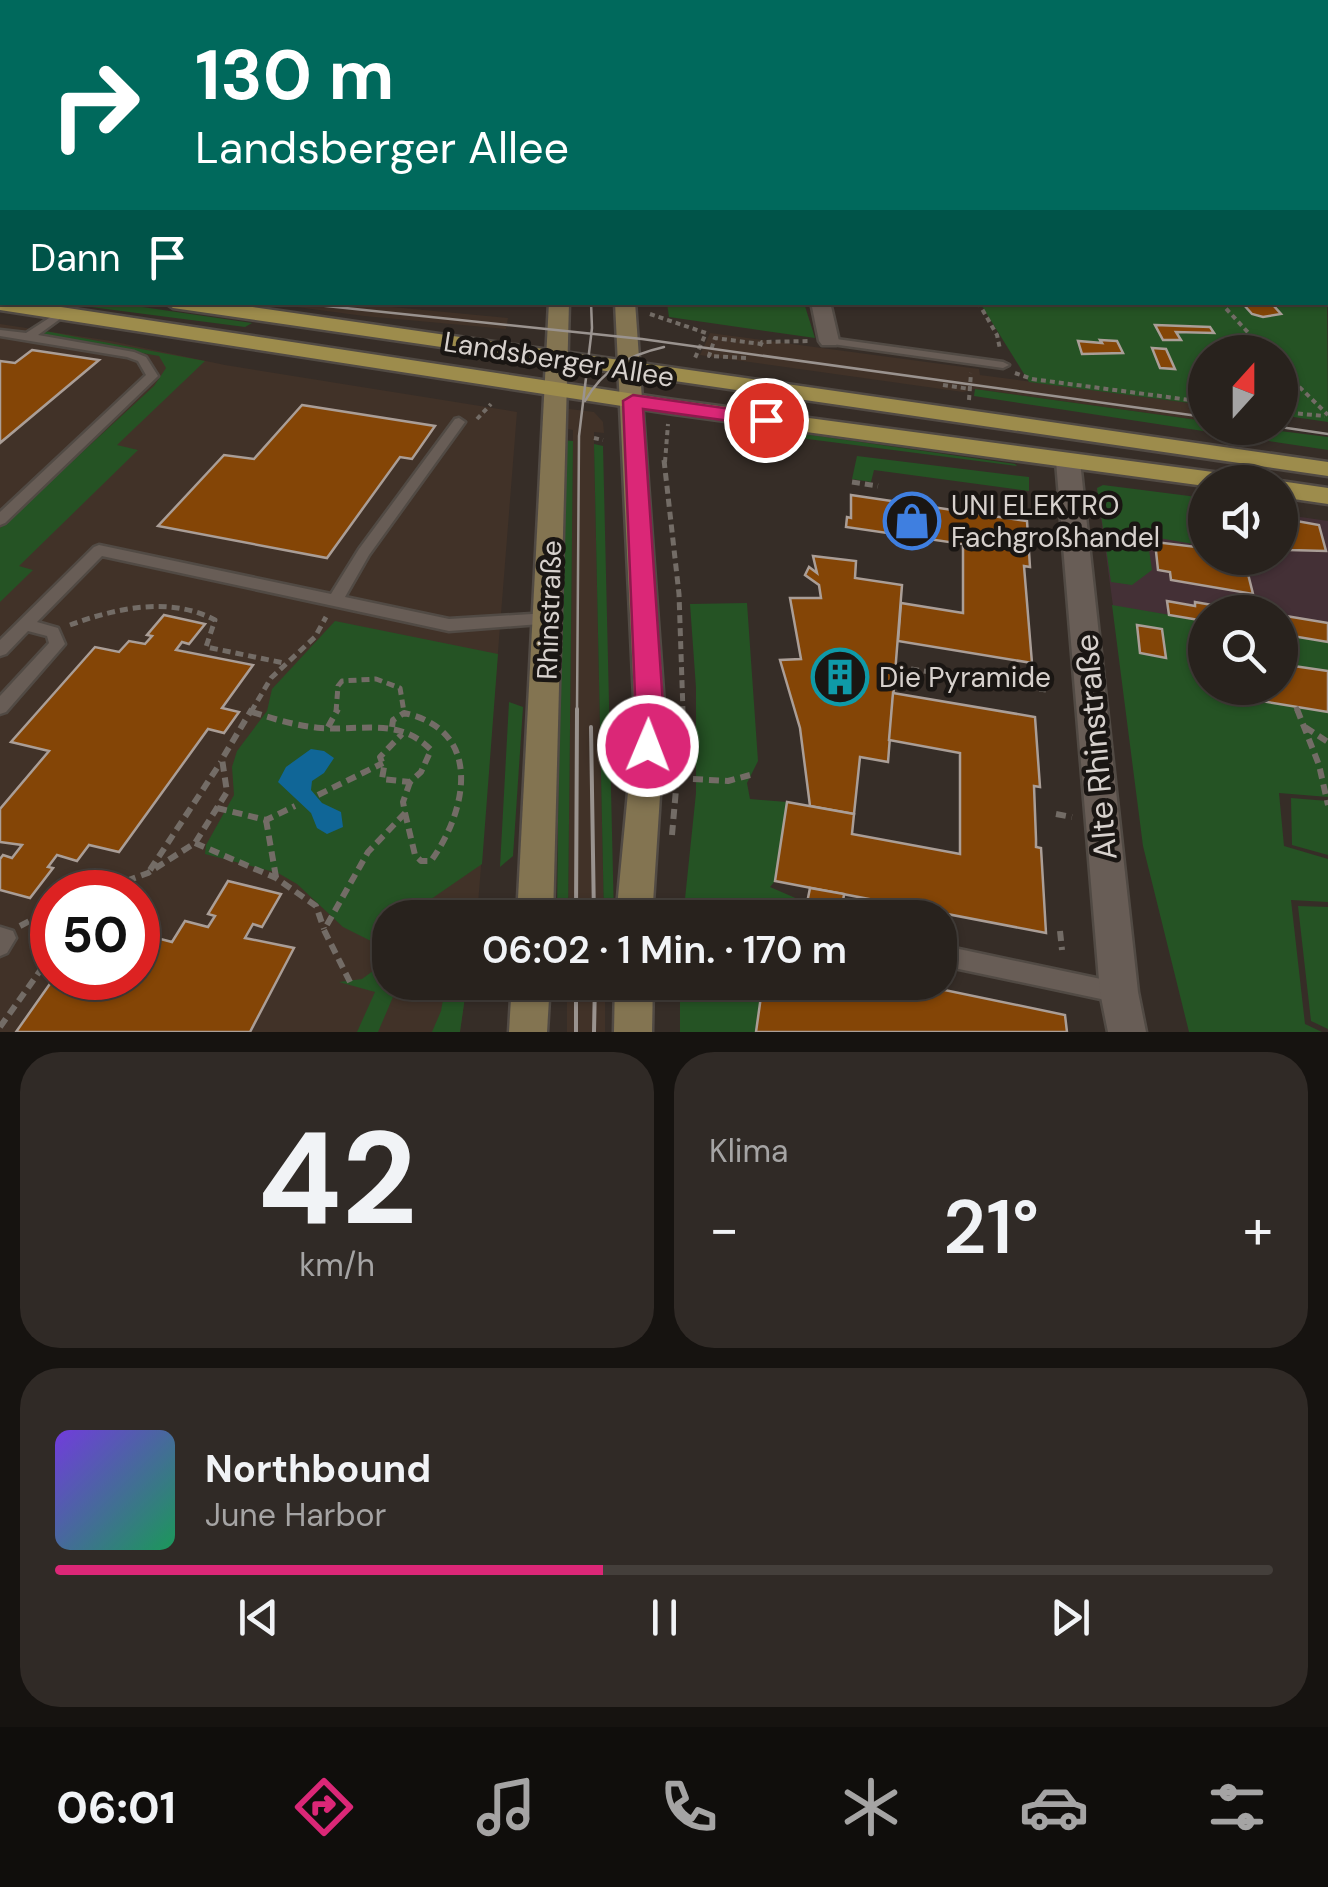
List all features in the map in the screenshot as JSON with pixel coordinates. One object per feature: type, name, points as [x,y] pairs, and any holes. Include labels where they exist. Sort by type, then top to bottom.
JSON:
[{"type":"main road","name":"Landsberger Allee","points":[[6,305],[633,401],[1188,477]]},
{"type":"main road","name":"Landsberger Allee","points":[[194,305],[1328,468]]},
{"type":"main road","name":"Rhinstraße","points":[[536,900],[559,305]]},
{"type":"main road","points":[[625,305],[650,720],[635,900]]},
{"type":"main road","points":[[1298,492],[1328,496]]},
{"type":"main road","points":[[528,1032],[530,1000]]},
{"type":"main road","points":[[633,1032],[634,1000]]},
{"type":"street","points":[[821,305],[830,341]]},
{"type":"street","name":"Alte Rhinstraße","points":[[1068,462],[1119,992],[1127,1032]]},
{"type":"lane","points":[[28,337],[60,314]]},
{"type":"lane","points":[[0,333],[130,354],[142,359],[152,376],[0,520]]},
{"type":"lane","points":[[830,341],[1003,366]]},
{"type":"lane","points":[[334,601],[364,552],[459,422]]},
{"type":"lane","points":[[0,650],[99,550],[449,625],[549,619]]},
{"type":"lane","points":[[0,707],[56,644],[53,632],[25,625]]},
{"type":"lane","points":[[957,959],[1119,992]]},
{"type":"path","points":[[980,305],[997,336],[1003,366],[1032,378],[1188,400]]},
{"type":"path","points":[[1223,305],[1250,335]]},
{"type":"path","points":[[650,315],[658,322],[698,327],[706,333],[694,359]]},
{"type":"path","points":[[746,358],[709,356],[716,338],[760,345],[830,341]]},
{"type":"path","points":[[969,400],[971,374]]},
{"type":"path","points":[[943,385],[970,389]]},
{"type":"path","points":[[1298,386],[1328,416]]},
{"type":"path","points":[[1298,414],[1328,416]]},
{"type":"path","points":[[594,438],[604,440]]},
{"type":"path","points":[[852,482],[878,486]]},
{"type":"path","points":[[150,870],[271,678],[314,636],[334,601]]},
{"type":"path","points":[[53,632],[120,610],[185,606],[202,610],[215,620],[206,646],[286,663]]},
{"type":"path","points":[[911,669],[1046,690]]},
{"type":"path","points":[[326,729],[340,707],[338,686],[342,680],[376,679],[400,688],[404,713]]},
{"type":"path","points":[[1296,707],[1319,765],[1328,806]]},
{"type":"path","points":[[252,712],[326,729],[364,724],[392,727],[402,734],[422,738],[431,750],[421,772],[410,782],[403,802],[414,855],[421,861],[431,861],[443,847],[452,826],[459,787],[458,747],[444,728],[424,717],[404,713],[393,720],[392,727]]},
{"type":"path","points":[[1303,725],[1328,742]]},
{"type":"path","points":[[402,734],[380,757],[382,779],[410,782]]},
{"type":"path","points":[[153,870],[195,843],[227,792],[222,760]]},
{"type":"path","points":[[318,795],[383,764]]},
{"type":"path","points":[[693,780],[728,781],[750,775]]},
{"type":"path","points":[[217,808],[266,820],[295,806]]},
{"type":"path","points":[[324,930],[351,876],[391,824],[405,813]]},
{"type":"path","points":[[1056,814],[1082,819]]},
{"type":"path","points":[[266,820],[276,878]]},
{"type":"path","points":[[195,843],[276,878],[316,906],[350,982]]},
{"type":"path","points":[[2,940],[30,918]]},
{"type":"path","points":[[1060,931],[1062,950]]},
{"type":"path","points":[[0,1028],[30,985]]},
{"type":"shaded area","points":[[282,305],[371,305],[508,318],[506,329]]},
{"type":"shaded area","points":[[0,324],[517,412],[478,900],[372,900],[372,1000],[465,1000],[460,1032],[0,1032]]},
{"type":"shaded area","points":[[710,333],[979,369],[980,375],[1188,403],[1188,419],[975,389],[963,392],[700,355]]},
{"type":"shaded area","points":[[564,412],[594,412],[603,422],[604,433],[594,432],[604,900],[568,900],[573,430],[563,428]]},
{"type":"shaded area","points":[[1097,488],[1188,501],[1188,575],[1298,575],[1298,517],[1328,521],[1328,642],[1298,637],[1298,595],[1188,595],[1188,618],[1113,606]]},
{"type":"shaded area","points":[[567,1000],[605,1000],[605,1032],[567,1032]]},
{"type":"green space","points":[[75,305],[129,305],[252,323],[245,327]]},
{"type":"green space","points":[[667,305],[805,305],[815,338],[669,317]]},
{"type":"green space","points":[[981,305],[1327,305],[1328,422],[1298,418],[1298,335],[1188,335],[1188,403],[1029,382]]},
{"type":"green space","points":[[45,331],[205,361],[117,445],[138,450],[19,566],[33,570],[0,602],[0,528],[154,386],[166,368],[159,356],[43,335]]},
{"type":"green space","points":[[975,389],[1188,419],[1188,429],[974,396]]},
{"type":"green space","points":[[748,426],[1015,464],[1017,466],[769,434]]},
{"type":"green space","points":[[1298,433],[1328,437],[1328,450],[1295,445]]},
{"type":"green space","points":[[562,440],[573,441],[568,900],[557,900]]},
{"type":"green space","points":[[594,444],[603,446],[614,900],[604,900]]},
{"type":"green space","points":[[857,456],[1029,477],[1029,491],[874,470],[871,482],[852,479]]},
{"type":"green space","points":[[1103,485],[1188,496],[1188,543],[1147,536],[1152,570],[1132,585],[1111,582],[1097,488]]},
{"type":"green space","points":[[747,603],[758,761],[747,783],[750,799],[787,802],[775,881],[770,887],[800,900],[685,900],[696,793],[696,688],[690,604]]},
{"type":"green space","points":[[1112,605],[1188,618],[1188,705],[1298,705],[1298,637],[1328,642],[1328,797],[1279,793],[1284,846],[1328,859],[1328,902],[1291,900],[1305,1024],[1322,1032],[1189,1032],[1143,846]]},
{"type":"green space","points":[[335,621],[498,654],[482,864],[430,900],[372,900],[371,941],[343,927],[297,884],[278,873],[205,854],[206,845],[234,795],[232,767],[237,751],[267,711],[272,689]]},
{"type":"green space","points":[[509,702],[523,707],[513,856],[500,867]]},
{"type":"green space","points":[[1291,798],[1328,801],[1328,855],[1292,845]]},
{"type":"green space","points":[[1298,906],[1328,907],[1328,1029],[1311,1021]]},
{"type":"green space","points":[[372,972],[372,991],[339,982],[362,979]]},
{"type":"green space","points":[[372,999],[392,1000],[378,1032],[357,1032]]},
{"type":"green space","points":[[443,1000],[465,1000],[460,1032],[432,1032]]},
{"type":"green space","points":[[680,1000],[760,1000],[755,1032],[680,1032]]},
{"type":"water","points":[[311,749],[334,758],[324,773],[312,781],[311,790],[322,803],[341,812],[343,827],[327,834],[317,828],[311,813],[278,782],[286,767]]},
{"type":"building","points":[[1244,305],[1273,305],[1281,314],[1263,317],[1252,314]]},
{"type":"building","points":[[1155,325],[1210,327],[1214,333],[1176,332],[1181,340],[1163,340]]},
{"type":"building","points":[[1100,340],[1117,341],[1123,353],[1082,354],[1078,341],[1102,343]]},
{"type":"building","points":[[1152,348],[1166,349],[1175,369],[1160,368]]},
{"type":"building","points":[[32,350],[99,360],[0,443],[0,361],[15,363]]},
{"type":"building","points":[[302,405],[435,426],[412,459],[400,457],[327,558],[158,526],[224,455],[254,459]]},
{"type":"building","points":[[851,495],[1027,521],[1030,567],[1024,566],[1032,663],[898,641],[901,603],[963,613],[963,544],[846,527],[847,517],[851,518]]},
{"type":"building","points":[[1298,521],[1319,525],[1326,551],[1298,550]]},
{"type":"building","points":[[1155,542],[1188,546],[1188,575],[1248,575],[1253,594],[1171,580],[1170,572],[1158,570]]},
{"type":"building","name":"Die Pyramide","points":[[813,556],[856,561],[855,578],[902,585],[888,762],[860,757],[854,814],[810,806],[800,728],[780,660],[801,659],[790,598],[821,598],[819,585],[805,575],[809,567],[817,573]]},
{"type":"building","points":[[1167,601],[1188,605],[1188,618],[1169,615]]},
{"type":"building","points":[[164,615],[205,624],[189,644],[182,642],[176,650],[253,665],[222,708],[239,712],[224,733],[208,729],[119,852],[89,845],[77,861],[57,855],[48,867],[51,870],[30,870],[30,898],[0,890],[0,859],[3,855],[12,858],[22,845],[0,842],[0,809],[49,751],[11,742],[95,647],[119,652],[129,641],[145,644],[152,636],[147,635]]},
{"type":"building","points":[[1298,618],[1328,623],[1328,642],[1298,637]]},
{"type":"building","points":[[1137,625],[1162,629],[1166,658],[1140,653]]},
{"type":"building","points":[[1298,667],[1328,671],[1328,712],[1286,705],[1298,705]]},
{"type":"building","points":[[893,693],[1035,717],[1040,787],[1034,786],[1036,847],[1041,848],[1046,933],[957,916],[957,900],[874,900],[775,881],[787,802],[854,814],[852,834],[960,854],[960,753],[889,740]]},
{"type":"building","points":[[228,881],[281,894],[262,927],[253,924],[245,938],[294,948],[250,1032],[16,1032],[39,1000],[160,1000],[160,939],[172,942],[185,921],[208,927],[215,916],[208,914]]},
{"type":"building","points":[[810,888],[844,894],[843,900],[808,900]]},
{"type":"building","points":[[957,993],[1065,1015],[1067,1032],[756,1032],[760,1000],[957,1000]]},
{"type":"tram line","points":[[317,305],[591,334]]},
{"type":"tram line","points":[[591,305],[591,334]]},
{"type":"tram line","points":[[577,712],[579,436],[591,334]]},
{"type":"tram line","points":[[591,334],[1188,415]]},
{"type":"tram line","points":[[585,401],[600,380],[618,365],[664,347]]},
{"type":"tram line","points":[[1298,430],[1328,434]]},
{"type":"tram line","points":[[576,900],[577,709]]},
{"type":"tram line","points":[[591,727],[594,900]]},
{"type":"tram line","points":[[576,1000],[576,1032]]},
{"type":"tram line","points":[[594,1032],[595,1000]]},
{"type":"place","name":"UNI ELEKTRO Fachgroßhandel","points":[[912,521]]},
{"type":"place","name":"Die Pyramide","points":[[840,677]]},
{"type":"route","points":[[648,746],[650,720],[633,401],[766,420]]}]
